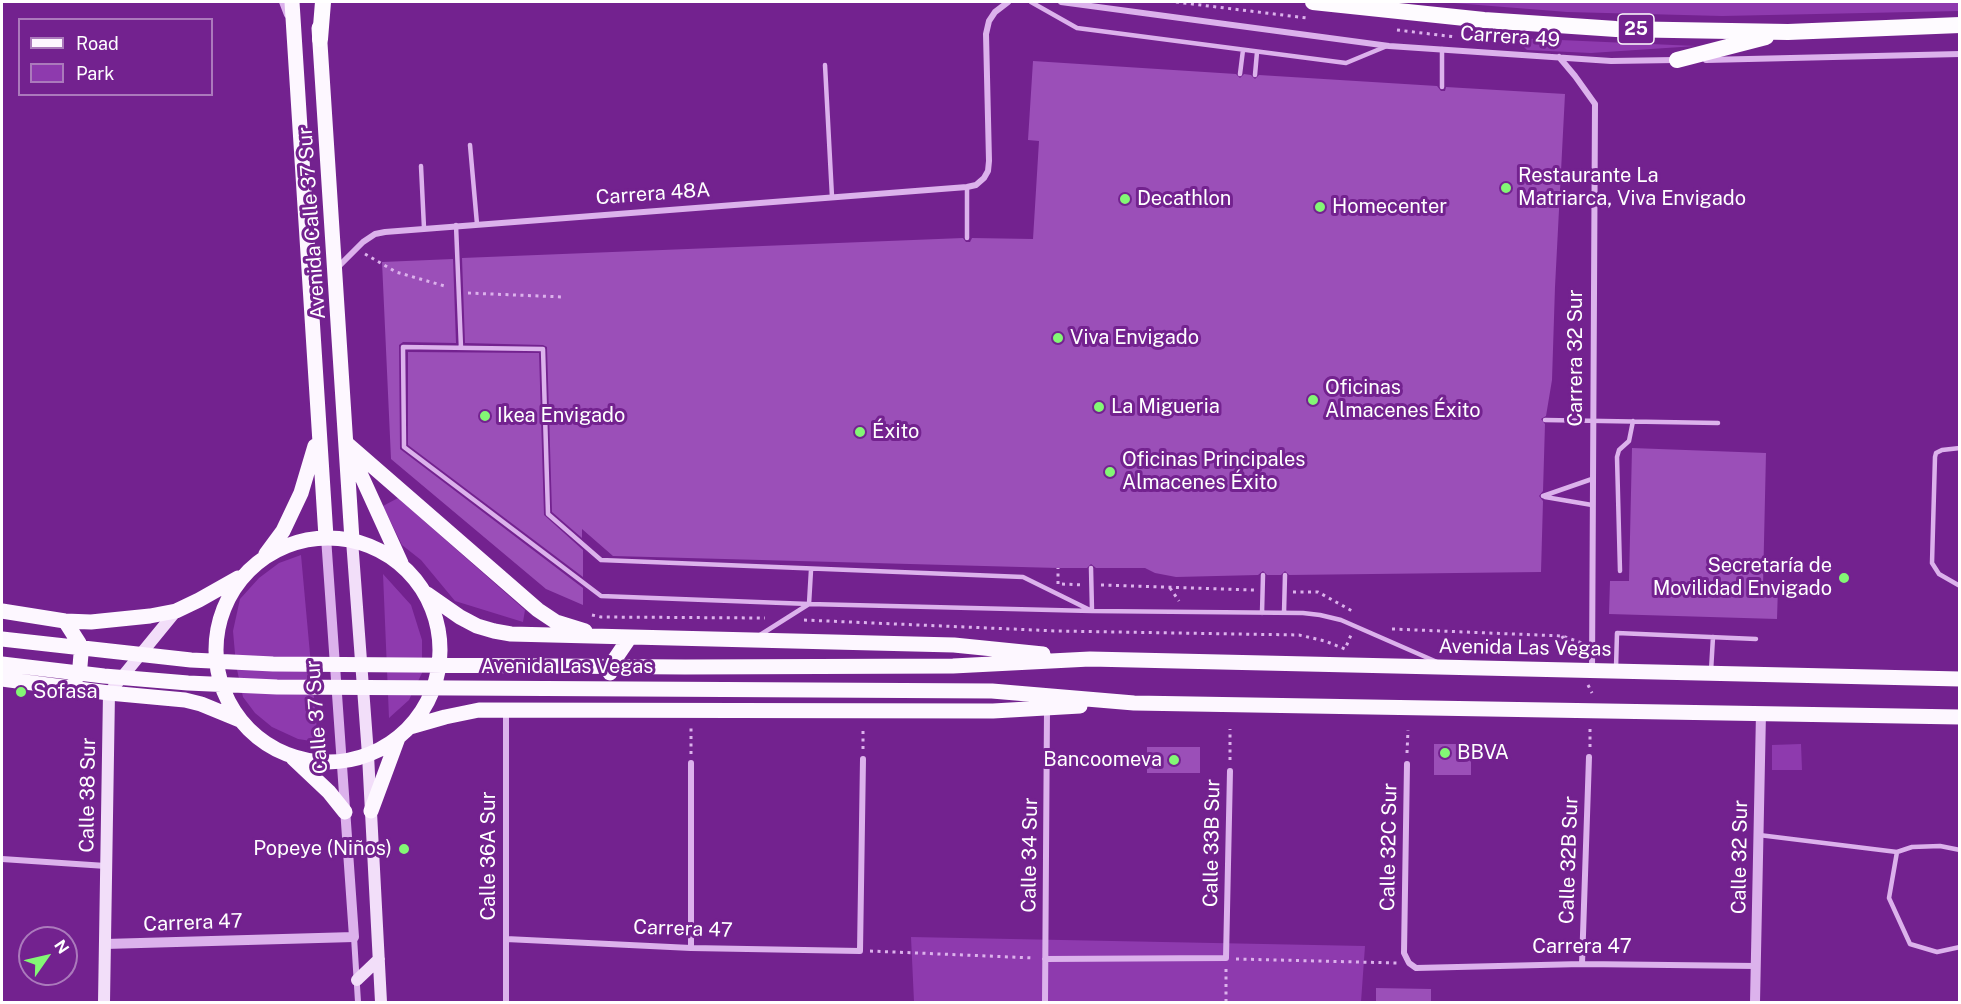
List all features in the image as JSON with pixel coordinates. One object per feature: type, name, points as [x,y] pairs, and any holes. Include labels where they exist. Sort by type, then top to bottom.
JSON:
[{"type":"highway","points":[[320,39],[323,2]]},
{"type":"highway","name":"25","points":[[1313,2],[1495,21],[1616,28],[1788,32],[1959,25]]},
{"type":"highway","points":[[1677,60],[1788,32]]},
{"type":"main road","name":"Avenida Calle 37 Sur","points":[[292,2],[319,428]]},
{"type":"main road","name":"Avenida Calle 37 Sur","points":[[315,2],[320,39],[346,443]]},
{"type":"main road","name":"Calle 37 Sur","points":[[319,428],[326,537]]},
{"type":"main road","points":[[264,557],[283,531],[301,493],[309,472],[319,428]]},
{"type":"main road","points":[[346,443],[368,756],[381,1002]]},
{"type":"main road","points":[[346,443],[402,566]]},
{"type":"main road","points":[[346,443],[538,610],[556,622],[602,636]]},
{"type":"main road","points":[[2,611],[64,621],[91,622],[150,616],[176,610],[221,589],[264,557],[284,546],[307,539],[326,537],[352,540],[386,554],[402,566],[424,592],[438,626],[440,662],[430,697],[410,727],[398,738],[368,756],[341,762],[324,762],[291,756],[255,735],[240,720],[229,703],[216,665],[215,645],[224,605],[246,572]]},
{"type":"main road","name":"Avenida Las Vegas","points":[[424,592],[477,626],[511,634],[954,645],[1090,659]]},
{"type":"main road","points":[[109,693],[176,610]]},
{"type":"main road","points":[[64,621],[79,643],[81,654],[80,666],[70,688]]},
{"type":"main road","points":[[629,710],[612,690],[610,671],[630,636]]},
{"type":"main road","name":"Avenida Las Vegas","points":[[7,640],[191,660],[273,664],[953,666],[1090,659],[1959,679]]},
{"type":"main road","name":"Avenida Las Vegas","points":[[3,669],[70,688],[185,700],[240,720]]},
{"type":"main road","name":"Avenida Las Vegas","points":[[3,669],[277,687],[992,691],[1134,703],[1959,717]]},
{"type":"main road","name":"Calle 38 Sur","points":[[105,1002],[109,693]]},
{"type":"main road","name":"Avenida Las Vegas","points":[[410,727],[460,713],[506,710],[993,711],[1134,703]]},
{"type":"main road","points":[[370,811],[398,738]]},
{"type":"main road","points":[[291,756],[329,792],[345,812]]},
{"type":"main road","points":[[357,980],[379,959]]},
{"type":"street","points":[[282,2],[293,31]]},
{"type":"street","name":"Carrera 48A","points":[[336,269],[363,242],[375,234],[456,225],[976,185],[988,171],[989,161],[986,34],[989,21],[995,12],[1008,2]]},
{"type":"street","name":"Carrera 49","points":[[1061,2],[1389,46],[1611,61],[1959,54]]},
{"type":"street","name":"Carrera 32 Sur","points":[[1559,57],[1595,104],[1592,671]]},
{"type":"street","name":"Calle 37 Sur","points":[[326,537],[358,1002]]},
{"type":"street","name":"Calle 34 Sur","points":[[1045,1002],[1047,708]]},
{"type":"street","name":"Calle 36A Sur","points":[[506,710],[506,1002]]},
{"type":"street","name":"Calle 32 Sur","points":[[1755,1002],[1761,712]]},
{"type":"street","name":"Calle 32B Sur","points":[[1582,964],[1589,757]]},
{"type":"street","points":[[860,951],[862,759]]},
{"type":"street","points":[[691,763],[692,948]]},
{"type":"street","name":"Calle 32C Sur","points":[[1407,764],[1404,952],[1409,963]]},
{"type":"street","name":"Calle 33B Sur","points":[[1226,958],[1230,771]]},
{"type":"street","points":[[2,858],[107,866]]},
{"type":"street","name":"Carrera 47","points":[[105,944],[354,937]]},
{"type":"street","name":"Carrera 47","points":[[506,939],[692,948],[860,951]]},
{"type":"street","points":[[1045,959],[1226,958]]},
{"type":"street","name":"Carrera 47","points":[[1409,963],[1416,968],[1582,964],[1756,966]]},
{"type":"lane","points":[[1031,2],[1077,28],[1346,63],[1389,46]]},
{"type":"lane","points":[[1240,74],[1243,50]]},
{"type":"lane","points":[[1442,50],[1442,87]]},
{"type":"lane","points":[[1255,75],[1257,52]]},
{"type":"lane","points":[[825,65],[832,197]]},
{"type":"lane","points":[[470,145],[477,224]]},
{"type":"lane","points":[[421,165],[424,228]]},
{"type":"lane","points":[[967,187],[968,238]]},
{"type":"lane","points":[[456,225],[461,348]]},
{"type":"lane","points":[[1092,611],[1023,577],[601,560],[548,514],[543,349],[403,347],[404,447],[601,596],[809,604],[1092,611],[1284,613],[1320,615],[1341,620],[1450,667]]},
{"type":"lane","points":[[1545,420],[1718,423]]},
{"type":"lane","points":[[1620,571],[1617,457],[1619,450],[1629,441],[1633,421]]},
{"type":"lane","points":[[1959,448],[1942,450],[1936,453],[1935,457],[1932,564],[1939,574],[1959,586]]},
{"type":"lane","points":[[1592,479],[1543,496],[1592,505]]},
{"type":"lane","points":[[1091,568],[1092,611]]},
{"type":"lane","points":[[809,604],[812,570]]},
{"type":"lane","points":[[1262,613],[1263,575]]},
{"type":"lane","points":[[1284,613],[1285,575]]},
{"type":"lane","points":[[753,640],[809,604]]},
{"type":"lane","points":[[1616,671],[1617,633],[1756,639]]},
{"type":"lane","points":[[1711,673],[1713,637]]},
{"type":"lane","points":[[1759,835],[1897,852],[1911,847],[1940,846],[1959,850]]},
{"type":"lane","points":[[1897,852],[1889,898],[1910,944],[1937,952],[1959,947]]},
{"type":"path","points":[[359,250],[396,272],[450,287]]},
{"type":"path","points":[[460,290],[471,293],[562,297]]},
{"type":"path","points":[[1058,584],[1263,591]]},
{"type":"path","points":[[1284,591],[1318,592],[1359,615]]},
{"type":"path","points":[[583,613],[602,617],[786,619],[1057,631],[1299,635],[1325,641],[1345,649]]},
{"type":"path","points":[[1385,629],[1562,636],[1592,646]]},
{"type":"path","points":[[691,726],[691,763]]},
{"type":"path","points":[[862,759],[863,727]]},
{"type":"path","name":"Calle 33B Sur","points":[[1230,729],[1230,771]]},
{"type":"path","name":"Calle 32C Sur","points":[[1407,764],[1408,730]]},
{"type":"path","points":[[860,951],[1045,959]]},
{"type":"path","points":[[1226,1002],[1226,958],[1409,963]]},
{"type":"green space","points":[[1441,2],[1959,2],[1960,11],[1722,16],[1567,12]]},
{"type":"green space","points":[[1515,38],[1696,46],[1591,53],[1527,50]]},
{"type":"green space","points":[[398,498],[525,610],[523,622],[455,601],[421,560],[402,545],[383,506]]},
{"type":"green space","points":[[301,555],[318,742],[298,739],[272,727],[255,713],[243,697],[236,665],[233,631],[240,599],[259,578],[279,563]]},
{"type":"green space","points":[[383,574],[411,605],[422,640],[422,673],[409,700],[389,718]]},
{"type":"green space","points":[[1801,744],[1802,770],[1772,770],[1772,745]]},
{"type":"green space","points":[[911,937],[1365,946],[1361,1002],[914,1002]]},
{"type":"building","name":"Viva Envigado","points":[[1033,61],[1236,74],[1240,78],[1244,74],[1251,75],[1255,79],[1259,75],[1437,86],[1441,91],[1445,91],[1446,87],[1565,94],[1552,380],[1546,416],[1541,419],[1545,424],[1543,491],[1539,496],[1543,501],[1541,572],[1289,575],[1285,571],[1281,575],[1267,575],[1263,571],[1258,575],[1176,577],[1155,573],[1145,568],[1096,568],[1091,564],[1087,568],[1058,568],[613,556],[582,529],[582,538],[552,512],[547,347],[543,345],[465,343],[462,258],[963,238],[966,242],[970,242],[972,238],[1033,239],[1039,141],[1028,140]]},
{"type":"building","points":[[453,259],[456,343],[403,342],[399,345],[400,449],[583,588],[583,605],[546,589],[391,459],[382,262]]},
{"type":"building","points":[[408,352],[539,353],[544,515],[583,550],[583,577],[408,445]]},
{"type":"building","points":[[1632,448],[1766,453],[1763,586],[1778,586],[1777,619],[1609,614],[1610,581],[1629,581]]},
{"type":"building","points":[[1434,744],[1471,744],[1471,775],[1434,775]]},
{"type":"building","name":"Bancoomeva","points":[[1147,747],[1200,747],[1200,773],[1147,773]]},
{"type":"building","points":[[1376,988],[1431,989],[1431,1002],[1376,1002]]},
{"type":"place","name":"Restaurante La Matriarca, Viva Envigado","points":[[1506,188]]},
{"type":"place","name":"Decathlon","points":[[1125,199]]},
{"type":"place","name":"Homecenter","points":[[1320,207]]},
{"type":"place","name":"Viva Envigado","points":[[1058,338]]},
{"type":"place","name":"Oficinas Almacenes Éxito","points":[[1313,400]]},
{"type":"place","name":"La Migueria","points":[[1099,407]]},
{"type":"place","name":"Ikea Envigado","points":[[485,416]]},
{"type":"place","name":"Éxito","points":[[860,432]]},
{"type":"place","name":"Oficinas Principales Almacenes Éxito","points":[[1110,472]]},
{"type":"place","name":"Secretaría de Movilidad Envigado","points":[[1844,578]]},
{"type":"place","name":"Sofasa","points":[[21,692]]},
{"type":"place","name":"BBVA","points":[[1445,753]]},
{"type":"place","name":"Bancoomeva","points":[[1174,760]]},
{"type":"place","name":"Popeye (Niños)","points":[[404,849]]}]
